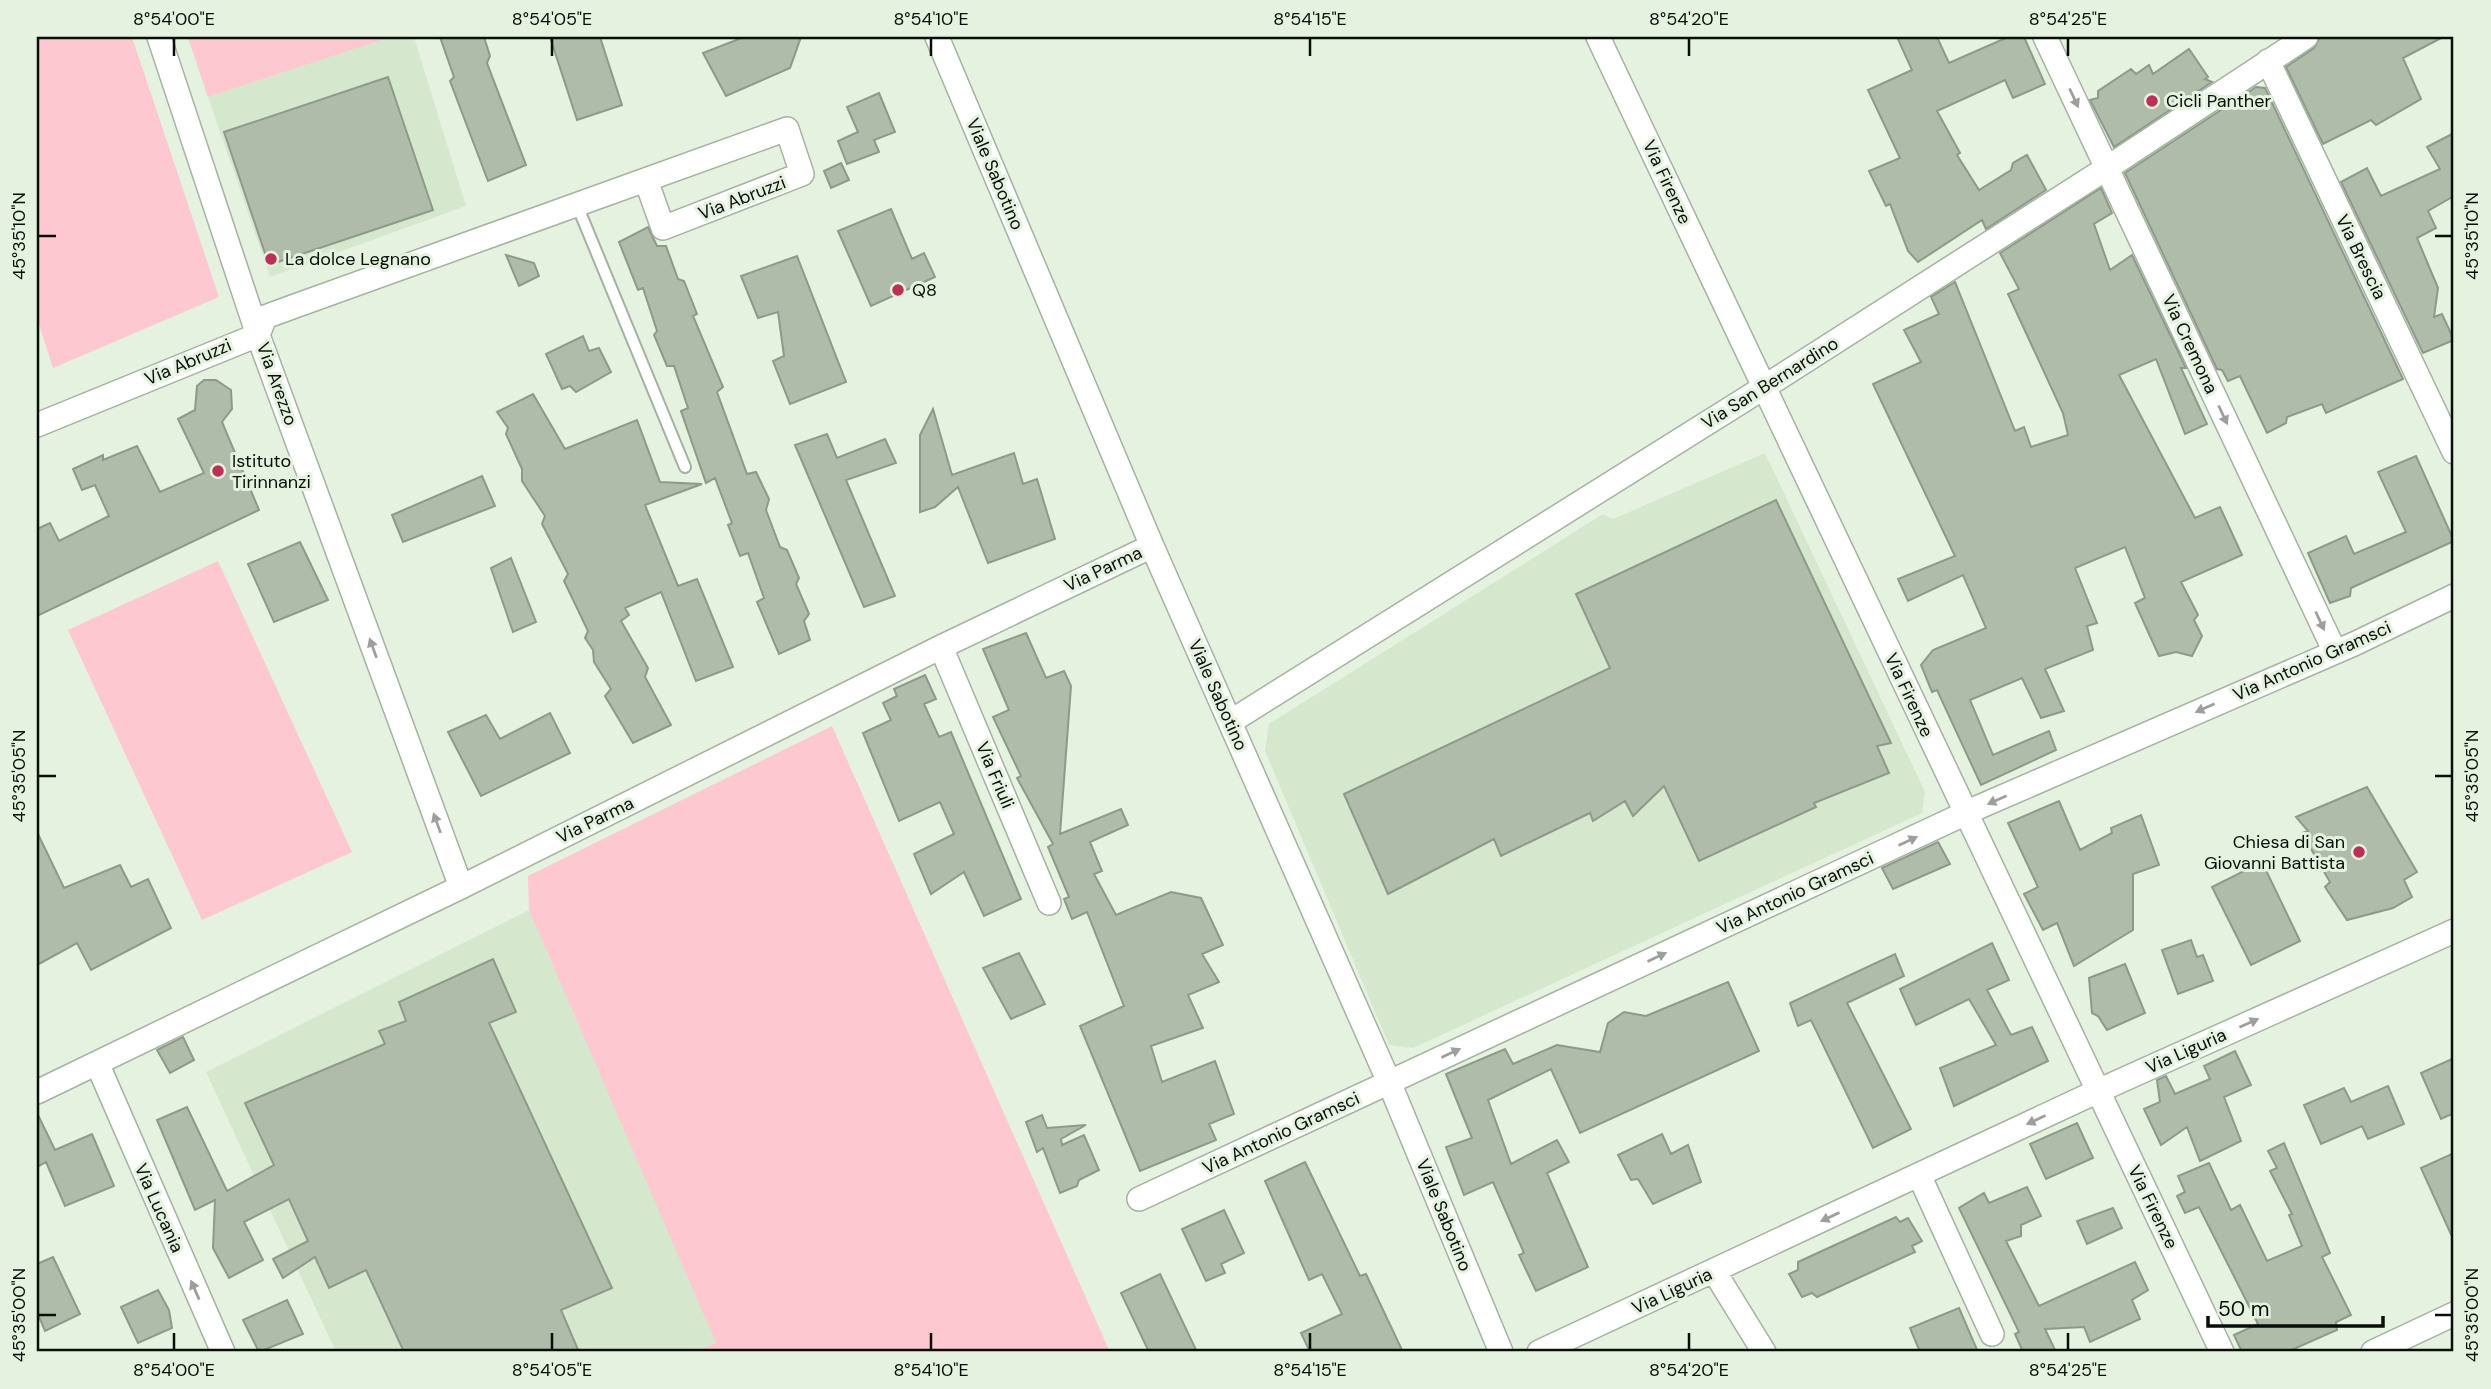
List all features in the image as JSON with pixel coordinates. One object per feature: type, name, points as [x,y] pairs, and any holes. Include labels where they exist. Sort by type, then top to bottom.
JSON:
[{"type":"street","name":"Via Arezzo","points":[[159,37],[258,335],[461,887]]},
{"type":"street","name":"Viale Sabotino","points":[[937,37],[1152,546],[1389,1082],[1501,1352]]},
{"type":"street","name":"Via Firenze","points":[[1598,37],[2222,1352]]},
{"type":"street","name":"Via Cremona","points":[[2045,37],[2335,652]]},
{"type":"street","name":"Via San Bernardino","points":[[1230,722],[1764,387],[2306,37]]},
{"type":"street","name":"Via Brescia","points":[[2267,61],[2454,452]]},
{"type":"street","name":"Via Abruzzi","points":[[37,425],[258,335],[265,317],[646,180],[787,130],[802,174],[663,228],[646,180]]},
{"type":"street","name":"Via Parma","points":[[37,1092],[461,887],[941,647],[1152,546]]},
{"type":"street","name":"Via Antonio Gramsci","points":[[1139,1199],[1965,814],[2335,652],[2454,596]]},
{"type":"street","name":"Via Friuli","points":[[941,647],[1049,903]]},
{"type":"street","name":"Via Liguria","points":[[1539,1352],[2098,1091],[2454,931]]},
{"type":"street","name":"Via Lucania","points":[[97,1063],[223,1352]]},
{"type":"street","points":[[1919,1175],[1992,1334]]},
{"type":"street","points":[[1714,1271],[1764,1352]]},
{"type":"street","points":[[2373,1352],[2454,1314]]},
{"type":"lane","points":[[577,205],[685,467]]},
{"type":"shaded area","points":[[37,37],[132,37],[219,297],[53,368],[37,318]]},
{"type":"shaded area","points":[[188,37],[391,37],[208,97]]},
{"type":"shaded area","points":[[391,37],[414,37],[466,206],[270,277],[208,97]]},
{"type":"shaded area","points":[[1765,453],[1925,792],[1922,813],[1413,1048],[1389,1045],[1265,751],[1269,724],[1603,514],[1613,519]]},
{"type":"shaded area","points":[[218,561],[352,852],[202,920],[68,630]]},
{"type":"shaded area","points":[[832,726],[1110,1352],[696,1352],[716,1343],[529,910],[528,876]]},
{"type":"shaded area","points":[[529,910],[717,1343],[696,1352],[336,1352],[206,1072]]},
{"type":"building","points":[[440,37],[484,37],[490,56],[487,63],[526,165],[488,181],[450,81],[454,77]]},
{"type":"building","points":[[550,37],[600,37],[622,105],[577,120]]},
{"type":"building","points":[[744,37],[801,37],[790,68],[726,96],[703,53]]},
{"type":"building","points":[[1897,37],[1937,37],[1949,63],[2008,37],[2024,37],[2045,84],[2013,98],[2005,80],[1937,111],[1960,153],[1957,155],[1979,190],[2011,170],[2013,163],[2027,155],[2046,190],[1986,229],[1982,220],[1918,262],[1908,251],[1890,204],[1886,206],[1869,171],[1900,158],[1868,90],[1912,70]]},
{"type":"building","points":[[2320,37],[2443,37],[2403,58],[2421,99],[2376,125],[2371,120],[2323,144],[2286,67],[2314,48]]},
{"type":"building","points":[[2189,49],[2208,77],[2205,79],[2212,82],[2114,147],[2090,100],[2098,98],[2098,91],[2131,69],[2136,74],[2149,65],[2153,74]]},
{"type":"building","points":[[388,77],[433,210],[269,265],[224,132]]},
{"type":"building","points":[[2256,87],[2265,88],[2403,379],[2326,413],[2322,404],[2287,417],[2286,423],[2267,433],[2240,376],[2228,381],[2222,370],[2217,369],[2125,173]]},
{"type":"building","points":[[879,93],[895,132],[874,140],[879,152],[847,164],[838,141],[858,132],[847,107]]},
{"type":"building","points":[[2454,133],[2454,196],[2428,211],[2436,228],[2417,238],[2438,288],[2434,317],[2442,314],[2454,340],[2423,353],[2341,182],[2367,168],[2381,196],[2440,169],[2427,147]]},
{"type":"building","points":[[841,163],[849,180],[831,188],[824,171]]},
{"type":"building","points":[[2101,188],[2112,213],[2094,224],[2110,270],[2132,255],[2186,368],[2181,368],[2207,424],[2185,434],[2156,359],[2119,375],[2195,518],[2220,507],[2242,555],[2181,582],[2198,615],[2194,620],[2202,636],[2192,656],[2176,652],[2159,656],[2135,603],[2145,598],[2125,547],[2075,568],[2097,623],[2087,626],[2093,650],[2045,669],[2064,711],[2041,718],[2022,678],[1970,700],[1993,755],[2049,731],[2056,750],[1981,785],[1937,690],[1932,692],[1921,665],[1933,650],[1986,628],[1963,575],[1908,601],[1898,579],[1955,556],[1873,384],[1921,362],[1904,330],[1939,314],[1931,297],[1955,282],[2015,431],[2024,427],[2031,447],[2068,435],[2063,413],[2008,294],[2019,289],[2000,253]]},
{"type":"building","points":[[891,209],[912,259],[924,253],[935,277],[871,306],[838,231]]},
{"type":"building","points":[[648,227],[657,246],[666,246],[678,279],[684,281],[697,314],[693,316],[723,387],[717,392],[747,474],[756,472],[769,499],[766,510],[780,547],[787,550],[799,578],[796,584],[809,614],[804,621],[810,640],[779,654],[757,602],[764,598],[748,553],[740,556],[728,525],[732,523],[715,478],[706,483],[681,411],[688,408],[674,366],[667,366],[654,335],[657,331],[643,288],[638,290],[619,242]]},
{"type":"building","points":[[506,255],[534,263],[539,276],[519,286]]},
{"type":"building","points":[[797,256],[846,382],[790,404],[773,361],[784,356],[778,312],[758,318],[741,276]]},
{"type":"building","points":[[583,336],[589,351],[599,348],[611,372],[576,392],[570,386],[562,389],[546,354]]},
{"type":"building","points":[[204,380],[216,380],[231,390],[232,409],[222,422],[259,510],[37,616],[37,529],[50,523],[59,541],[109,516],[95,485],[82,490],[73,469],[103,455],[103,460],[137,446],[160,492],[204,473],[178,419],[195,410],[197,386]]},
{"type":"building","points":[[533,394],[565,449],[637,420],[660,482],[702,484],[645,505],[678,586],[697,579],[733,667],[696,681],[661,592],[625,608],[629,615],[621,621],[648,668],[645,677],[671,725],[633,743],[605,696],[611,689],[594,662],[593,650],[585,638],[588,631],[564,581],[568,574],[542,524],[545,516],[522,481],[522,469],[506,434],[508,428],[497,412]]},
{"type":"building","points":[[933,409],[952,475],[1014,453],[1023,484],[1037,479],[1055,539],[988,563],[958,487],[935,507],[920,512],[920,435]]},
{"type":"building","points":[[827,434],[837,458],[885,439],[896,463],[846,480],[895,596],[864,607],[795,445]]},
{"type":"building","points":[[2416,456],[2454,541],[2351,588],[2350,596],[2330,603],[2308,553],[2346,536],[2354,554],[2406,532],[2378,472]]},
{"type":"building","points":[[482,476],[495,506],[403,542],[392,515]]},
{"type":"building","points":[[1776,500],[1891,743],[1877,746],[1889,773],[1814,803],[1816,807],[1699,861],[1664,786],[1633,816],[1625,801],[1593,821],[1590,813],[1501,856],[1494,839],[1388,894],[1344,794],[1610,668],[1576,594]]},
{"type":"building","points":[[300,542],[328,600],[274,622],[248,564]]},
{"type":"building","points":[[511,558],[536,622],[513,632],[491,568]]},
{"type":"building","points":[[1026,633],[1046,678],[1064,671],[1071,686],[1060,834],[1121,809],[1128,825],[1090,842],[1102,871],[1094,874],[1116,915],[1171,892],[1201,898],[1223,945],[1202,954],[1219,982],[1188,995],[1203,1028],[1151,1046],[1162,1082],[1215,1061],[1234,1114],[1209,1124],[1216,1140],[1140,1171],[1080,1026],[1124,1006],[1087,912],[1072,919],[1064,899],[1069,897],[1048,847],[1053,844],[1017,778],[1021,776],[993,717],[1009,710],[983,649]]},
{"type":"building","points":[[925,675],[936,699],[924,704],[939,737],[951,732],[1021,899],[984,916],[964,872],[931,894],[914,854],[954,834],[940,802],[899,821],[863,733],[891,720],[883,703],[897,696],[894,689]]},
{"type":"building","points":[[550,713],[570,753],[481,796],[448,732],[486,715],[500,739]]},
{"type":"building","name":"Chiesa di San Giovanni Battista","points":[[2367,787],[2417,872],[2404,880],[2412,897],[2393,908],[2347,920],[2325,887],[2330,882],[2302,833],[2308,831],[2296,817]]},
{"type":"building","points":[[2059,801],[2080,850],[2112,833],[2111,828],[2141,815],[2159,865],[2133,874],[2133,930],[2074,966],[2057,923],[2043,930],[2024,894],[2038,887],[2008,823]]},
{"type":"building","points":[[37,832],[64,888],[120,865],[131,887],[148,879],[171,928],[91,970],[77,943],[37,965]]},
{"type":"building","points":[[1938,842],[1950,864],[1893,889],[1882,868]]},
{"type":"building","points":[[2262,862],[2300,941],[2251,965],[2212,887]]},
{"type":"building","points":[[2191,940],[2197,957],[2203,955],[2213,981],[2178,994],[2162,950]]},
{"type":"building","points":[[1992,943],[2009,980],[1987,990],[2011,1035],[2032,1027],[2048,1061],[1954,1106],[1940,1068],[1996,1045],[1969,999],[1916,1025],[1900,989]]},
{"type":"building","points":[[1019,953],[1045,1004],[1011,1019],[983,968]]},
{"type":"building","points":[[1895,954],[1904,976],[1847,1003],[1911,1129],[1873,1148],[1811,1020],[1798,1026],[1790,1003]]},
{"type":"building","points":[[493,959],[516,1012],[489,1023],[612,1288],[561,1310],[579,1352],[404,1352],[366,1270],[329,1288],[315,1257],[283,1278],[273,1259],[308,1241],[289,1199],[244,1222],[263,1260],[229,1278],[213,1248],[215,1200],[195,1210],[157,1120],[187,1107],[227,1191],[274,1165],[245,1103],[385,1044],[379,1031],[406,1021],[399,1002]]},
{"type":"building","points":[[2125,964],[2145,1013],[2107,1030],[2098,1016],[2092,1013],[2089,978]]},
{"type":"building","points":[[1728,982],[1759,1051],[1580,1133],[1551,1069],[1488,1100],[1511,1164],[1557,1140],[1569,1162],[1547,1173],[1588,1267],[1536,1291],[1519,1255],[1524,1253],[1493,1182],[1464,1195],[1446,1147],[1472,1138],[1446,1074],[1505,1049],[1513,1064],[1557,1045],[1600,1052],[1608,1023],[1624,1012],[1646,1016]]},
{"type":"building","points":[[183,1037],[194,1060],[170,1073],[157,1050]]},
{"type":"building","points":[[2235,1051],[2251,1085],[2224,1097],[2241,1141],[2200,1161],[2187,1127],[2161,1145],[2144,1109],[2160,1102],[2157,1080],[2166,1076],[2175,1094],[2210,1079],[2204,1066]]},
{"type":"building","points":[[2454,1058],[2454,1113],[2441,1119],[2421,1073]]},
{"type":"building","points":[[2388,1086],[2404,1124],[2368,1139],[2362,1126],[2321,1144],[2304,1105],[2344,1088],[2351,1102]]},
{"type":"building","points":[[37,1113],[55,1150],[92,1134],[114,1186],[65,1206],[46,1162],[37,1167]]},
{"type":"building","points":[[1042,1115],[1047,1128],[1086,1125],[1061,1139],[1062,1145],[1084,1135],[1099,1170],[1079,1180],[1077,1186],[1060,1193],[1043,1148],[1037,1152],[1026,1122]]},
{"type":"building","points":[[2077,1123],[2093,1158],[2046,1179],[2030,1144]]},
{"type":"building","points":[[1662,1134],[1671,1154],[1688,1145],[1701,1182],[1653,1204],[1638,1179],[1631,1180],[1618,1155]]},
{"type":"building","points":[[2284,1143],[2330,1253],[2322,1257],[2351,1315],[2336,1322],[2337,1330],[2287,1352],[2242,1352],[2234,1335],[2258,1324],[2199,1207],[2185,1213],[2177,1196],[2185,1192],[2178,1176],[2209,1163],[2231,1210],[2240,1205],[2267,1261],[2302,1246],[2289,1215],[2292,1214],[2270,1171],[2277,1168],[2268,1151]]},
{"type":"building","points":[[2454,1153],[2454,1241],[2421,1168]]},
{"type":"building","points":[[1305,1162],[1360,1276],[1366,1274],[1403,1352],[1310,1352],[1301,1333],[1342,1314],[1322,1274],[1309,1280],[1265,1181]]},
{"type":"building","points":[[2027,1187],[2041,1216],[2021,1225],[2021,1236],[2006,1241],[2039,1306],[2135,1262],[2148,1290],[2132,1300],[2140,1319],[2090,1342],[2084,1327],[2045,1329],[2056,1352],[2023,1352],[2015,1334],[2019,1332],[1959,1208],[1984,1193],[1989,1203]]},
{"type":"building","points":[[2113,1208],[2122,1228],[2087,1244],[2077,1221]]},
{"type":"building","points":[[1224,1210],[1244,1253],[1221,1264],[1225,1273],[1206,1281],[1182,1229]]},
{"type":"building","points":[[1896,1217],[1900,1222],[1908,1218],[1922,1241],[1912,1246],[1915,1252],[1817,1297],[1812,1293],[1802,1297],[1789,1274],[1798,1270],[1798,1262]]},
{"type":"building","points":[[53,1257],[80,1314],[45,1331],[37,1312],[37,1264]]},
{"type":"building","points":[[1160,1274],[1197,1352],[1149,1352],[1121,1293]]},
{"type":"building","points":[[158,1290],[169,1310],[172,1328],[138,1343],[121,1307]]},
{"type":"building","points":[[287,1300],[303,1334],[259,1352],[243,1320]]},
{"type":"building","points":[[1959,1308],[1978,1352],[1920,1352],[1910,1328]]},
{"type":"place","name":"Cicli Panther","points":[[2152,101]]},
{"type":"place","name":"La dolce Legnano","points":[[271,259]]},
{"type":"place","name":"Q8","points":[[898,290]]},
{"type":"place","name":"Istituto Tirinnanzi","points":[[218,471]]},
{"type":"place","name":"Chiesa di San Giovanni Battista","points":[[2359,852]]}]
